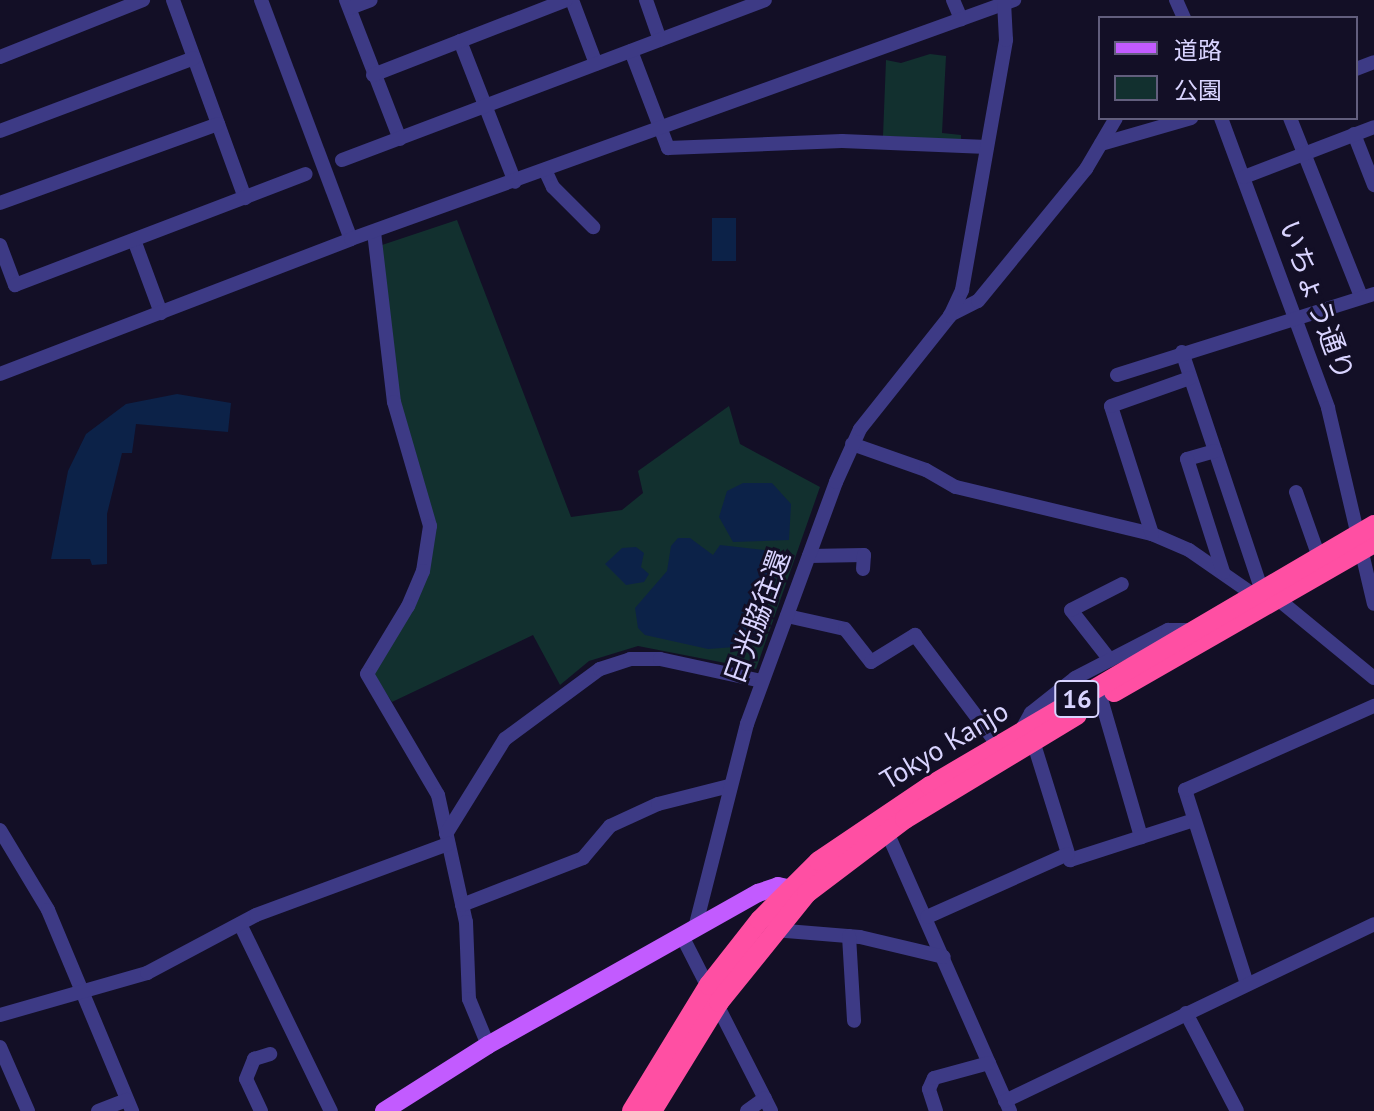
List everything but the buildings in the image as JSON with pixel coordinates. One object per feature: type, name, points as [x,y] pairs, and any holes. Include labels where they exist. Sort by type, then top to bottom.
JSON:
[{"type":"highway","name":"Tokyo Kanjo","points":[[632,1111],[714,994],[799,890],[879,817],[998,745],[1027,736],[1101,699],[1319,557],[1367,538]]},
{"type":"highway","name":"Tokyo Kanjo","points":[[652,1111],[714,994],[774,930],[799,890],[1027,736],[1194,630],[1265,595],[1367,538]]},
{"type":"main road","points":[[396,1108],[488,1045],[758,893],[799,890]]},
{"type":"street","points":[[0,57],[143,0]]},
{"type":"street","points":[[173,0],[245,198]]},
{"type":"street","points":[[261,0],[351,239]]},
{"type":"street","points":[[371,0],[348,4],[400,139]]},
{"type":"street","points":[[373,75],[566,0]]},
{"type":"street","points":[[572,0],[596,64]]},
{"type":"street","points":[[646,0],[660,40]]},
{"type":"street","points":[[342,160],[765,0]]},
{"type":"street","points":[[953,0],[961,19]]},
{"type":"street","points":[[0,374],[351,239],[1009,2]]},
{"type":"street","name":"日光脇往還","points":[[689,932],[762,681],[852,444],[950,316],[968,265],[1006,40],[1009,2]]},
{"type":"street","points":[[460,41],[515,182]]},
{"type":"street","points":[[631,51],[657,128],[668,148],[842,141],[987,147]]},
{"type":"street","points":[[0,131],[194,58]]},
{"type":"street","points":[[950,316],[978,301],[1101,144],[1115,120]]},
{"type":"street","points":[[1101,144],[1184,120]]},
{"type":"street","name":"いちょう通り","points":[[1222,120],[1296,315],[1331,421],[1367,538],[1374,604]]},
{"type":"street","points":[[1117,375],[1367,294],[1291,120]]},
{"type":"street","points":[[0,203],[218,124]]},
{"type":"street","points":[[1244,177],[1374,127]]},
{"type":"street","points":[[1354,134],[1374,185]]},
{"type":"street","points":[[545,170],[553,187],[593,227]]},
{"type":"street","points":[[0,245],[15,285],[306,174]]},
{"type":"street","points":[[374,232],[394,402],[430,526],[413,595],[367,674],[438,795],[462,905],[469,999],[488,1045]]},
{"type":"street","points":[[134,240],[161,313]]},
{"type":"street","points":[[1182,352],[1265,595]]},
{"type":"street","points":[[1152,534],[1111,406],[1190,378]]},
{"type":"street","points":[[852,444],[926,470],[956,487],[1152,534],[1265,595],[1374,678]]},
{"type":"street","points":[[1215,451],[1187,459],[1223,572]]},
{"type":"street","points":[[1296,492],[1319,557]]},
{"type":"street","points":[[809,556],[864,555],[863,569]]},
{"type":"street","points":[[1110,660],[1071,610],[1122,584]]},
{"type":"street","points":[[787,616],[845,629],[871,662],[915,635],[998,745]]},
{"type":"street","points":[[1194,630],[1168,630],[1075,678],[1031,713],[1027,736],[1070,860],[1194,820]]},
{"type":"street","points":[[0,1015],[147,973],[240,924],[447,839],[505,739],[600,669],[630,659],[660,659],[762,681]]},
{"type":"street","points":[[1101,699],[1141,837]]},
{"type":"street","points":[[1247,984],[1185,790],[1374,706]]},
{"type":"street","points":[[462,905],[583,858],[610,826],[658,804],[729,786]]},
{"type":"street","points":[[0,830],[48,910],[129,1106],[98,1111]]},
{"type":"street","points":[[887,832],[1008,1106],[1186,1013],[1374,924]]},
{"type":"street","points":[[927,917],[1068,854]]},
{"type":"street","points":[[240,924],[331,1111]]},
{"type":"street","points":[[774,930],[849,936],[944,957]]},
{"type":"street","points":[[689,932],[714,994],[768,1104],[747,1111]]},
{"type":"street","points":[[849,936],[854,1021]]},
{"type":"street","points":[[1186,1013],[1237,1111]]},
{"type":"street","points":[[0,1047],[28,1111]]},
{"type":"street","points":[[261,1111],[246,1079],[254,1059],[270,1054]]},
{"type":"street","points":[[936,1111],[929,1089],[934,1078],[989,1063]]},
{"type":"green space","points":[[930,54],[946,56],[942,133],[961,135],[961,140],[883,136],[886,60],[901,63]]},
{"type":"green space","points":[[457,220],[571,517],[622,510],[643,493],[638,471],[729,406],[740,444],[820,487],[756,669],[638,646],[589,661],[560,685],[533,635],[392,702],[369,667],[393,639],[433,526],[396,402],[382,245]]},
{"type":"water","points":[[712,218],[736,218],[736,261],[712,261]]},
{"type":"water","points":[[177,394],[231,403],[228,432],[136,424],[132,453],[122,453],[107,514],[107,564],[92,565],[90,559],[51,559],[68,471],[86,434],[126,404]]},
{"type":"water","points":[[743,483],[772,483],[791,504],[789,540],[733,542],[719,517],[727,491]]},
{"type":"water","points":[[678,538],[690,538],[713,555],[720,545],[783,552],[755,641],[749,646],[708,649],[645,635],[638,628],[635,608],[667,571],[671,546]]},
{"type":"water","points":[[636,547],[644,553],[641,567],[649,574],[644,582],[626,585],[605,564],[622,548]]}]
